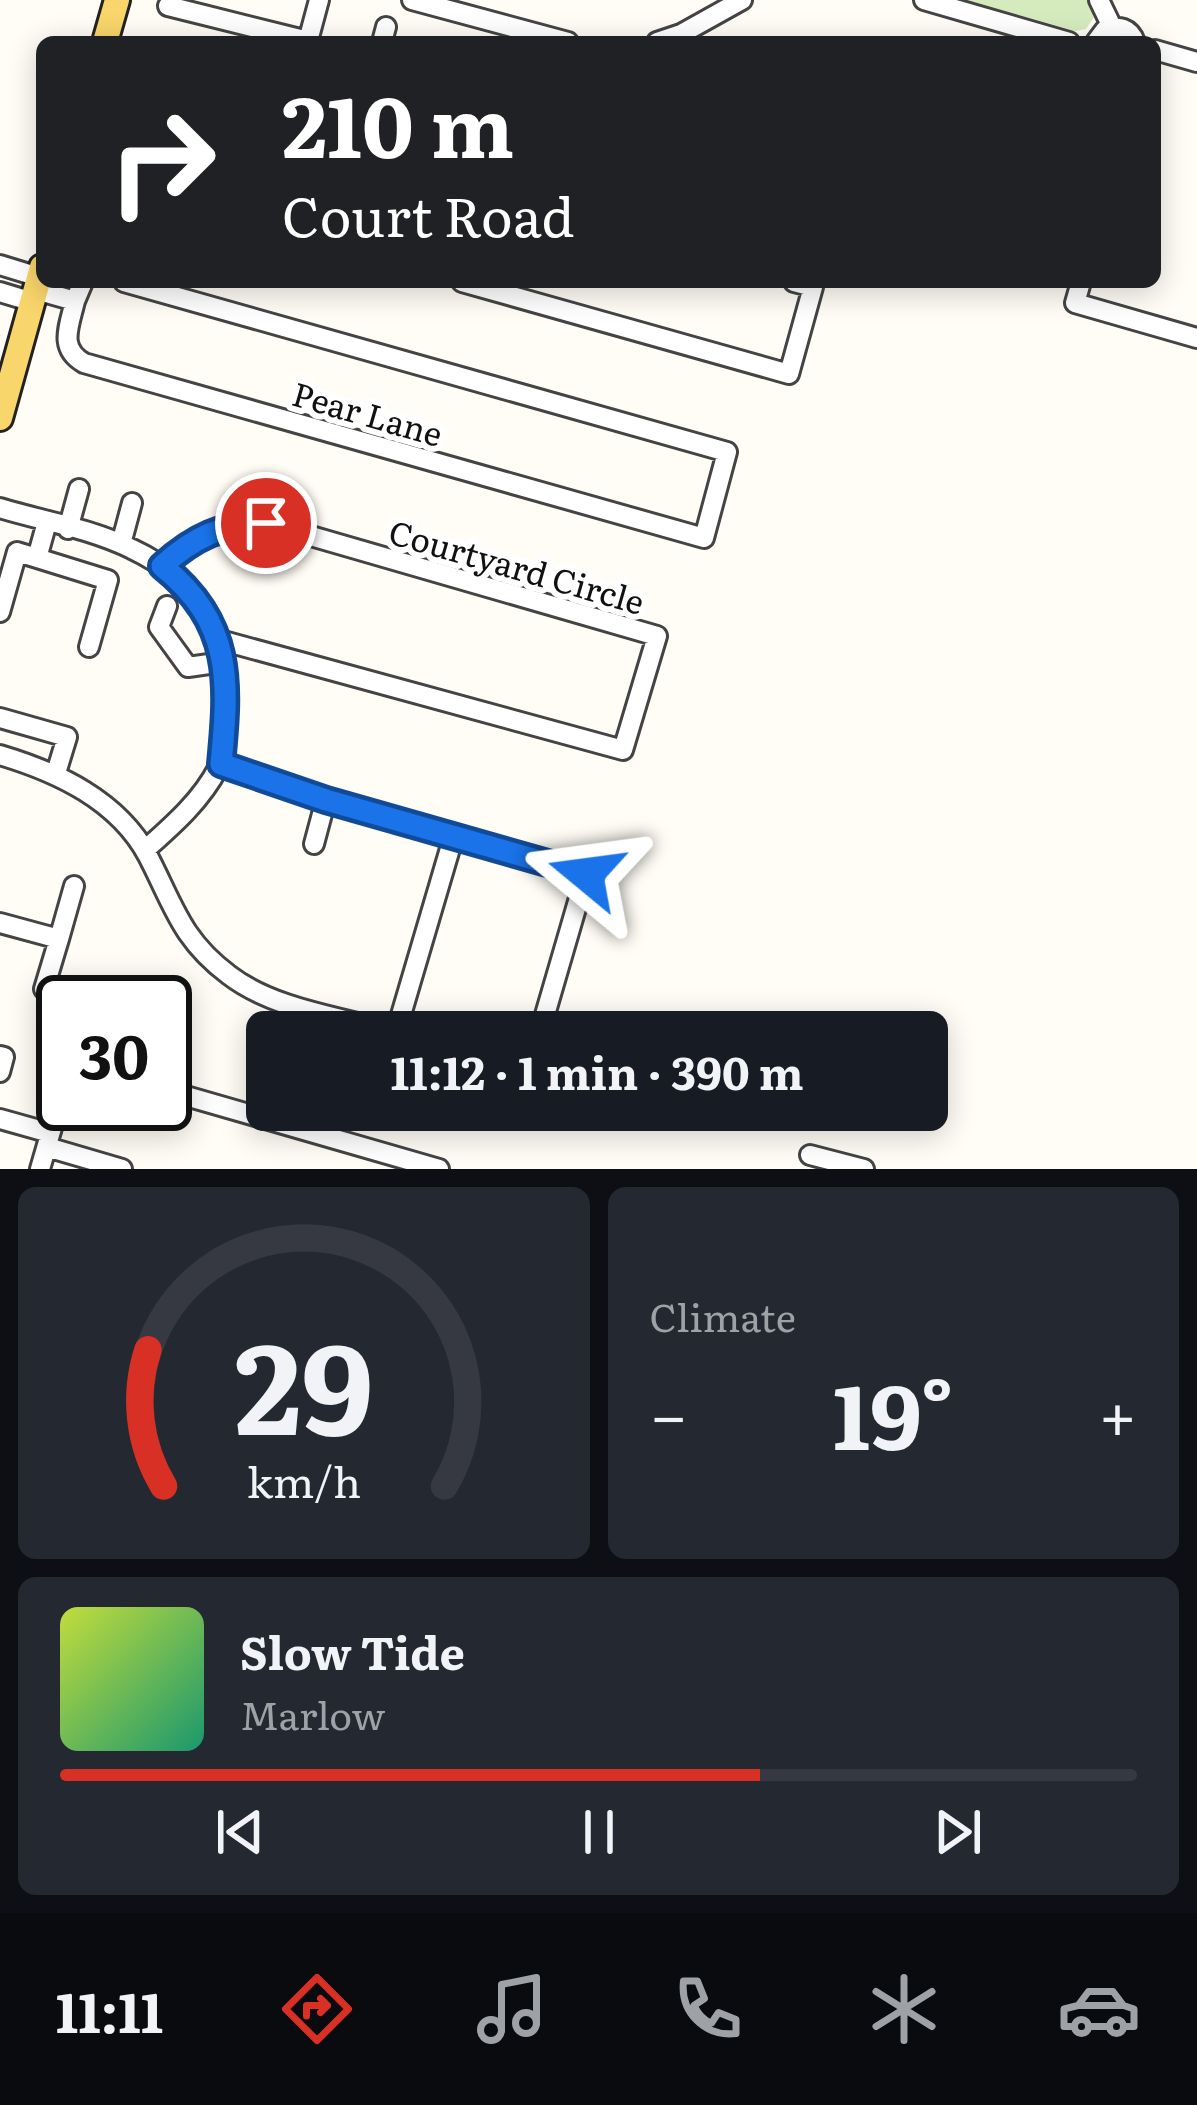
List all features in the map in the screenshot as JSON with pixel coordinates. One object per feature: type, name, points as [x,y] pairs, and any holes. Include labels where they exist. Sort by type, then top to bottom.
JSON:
[{"type":"main road","points":[[107,36],[117,0]]},
{"type":"main road","points":[[0,418],[37,288]]},
{"type":"street","points":[[309,36],[319,0]]},
{"type":"street","points":[[412,0],[546,36]]},
{"type":"street","points":[[924,0],[1044,36]]},
{"type":"street","points":[[1099,0],[1112,28]]},
{"type":"street","points":[[675,36],[732,2]]},
{"type":"street","points":[[168,6],[288,36]]},
{"type":"street","points":[[1100,36],[1112,28],[1131,36]]},
{"type":"street","points":[[1161,52],[1197,62]]},
{"type":"street","points":[[0,265],[36,283]]},
{"type":"street","points":[[0,292],[36,284]]},
{"type":"street","points":[[47,288],[75,301],[80,288]]},
{"type":"street","name":"Pear Lane","points":[[75,301],[65,344],[70,356],[84,363],[704,538],[727,452],[145,288]]},
{"type":"street","points":[[483,288],[789,374],[813,288]]},
{"type":"street","points":[[1079,288],[1075,304],[1197,338]]},
{"type":"street","points":[[68,529],[79,489]]},
{"type":"street","points":[[89,646],[108,580],[124,546],[132,503]]},
{"type":"street","points":[[0,508],[124,546],[162,566],[196,597],[220,640],[226,711],[221,764],[187,812],[145,850]]},
{"type":"street","points":[[37,558],[47,523]]},
{"type":"street","name":"Courtyard Circle","points":[[162,566],[212,531],[234,524],[266,523],[657,636],[623,750],[220,640]]},
{"type":"street","points":[[0,612],[17,552],[108,580]]},
{"type":"street","points":[[167,606],[159,627],[188,667],[223,662]]},
{"type":"street","points":[[0,718],[67,736],[56,773]]},
{"type":"street","points":[[2,762],[56,773],[104,804],[145,850],[185,935],[230,976],[263,996],[318,1011]]},
{"type":"street","points":[[221,764],[326,800],[586,874],[546,1011]]},
{"type":"street","points":[[314,844],[326,800]]},
{"type":"street","points":[[400,1011],[454,835]]},
{"type":"street","points":[[48,975],[74,886]]},
{"type":"street","points":[[0,923],[59,939]]},
{"type":"street","points":[[0,1056],[4,1057],[0,1072]]},
{"type":"street","points":[[192,1098],[439,1169]]},
{"type":"street","points":[[0,1119],[122,1169]]},
{"type":"street","points":[[40,1169],[52,1131]]},
{"type":"street","points":[[822,1162],[864,1169]]},
{"type":"green space","points":[[964,0],[1090,0],[1094,17],[1086,29],[1076,31]]},
{"type":"route","points":[[266,523],[234,524],[212,531],[162,566],[196,597],[220,640],[226,711],[221,764],[326,800],[586,874]]}]
